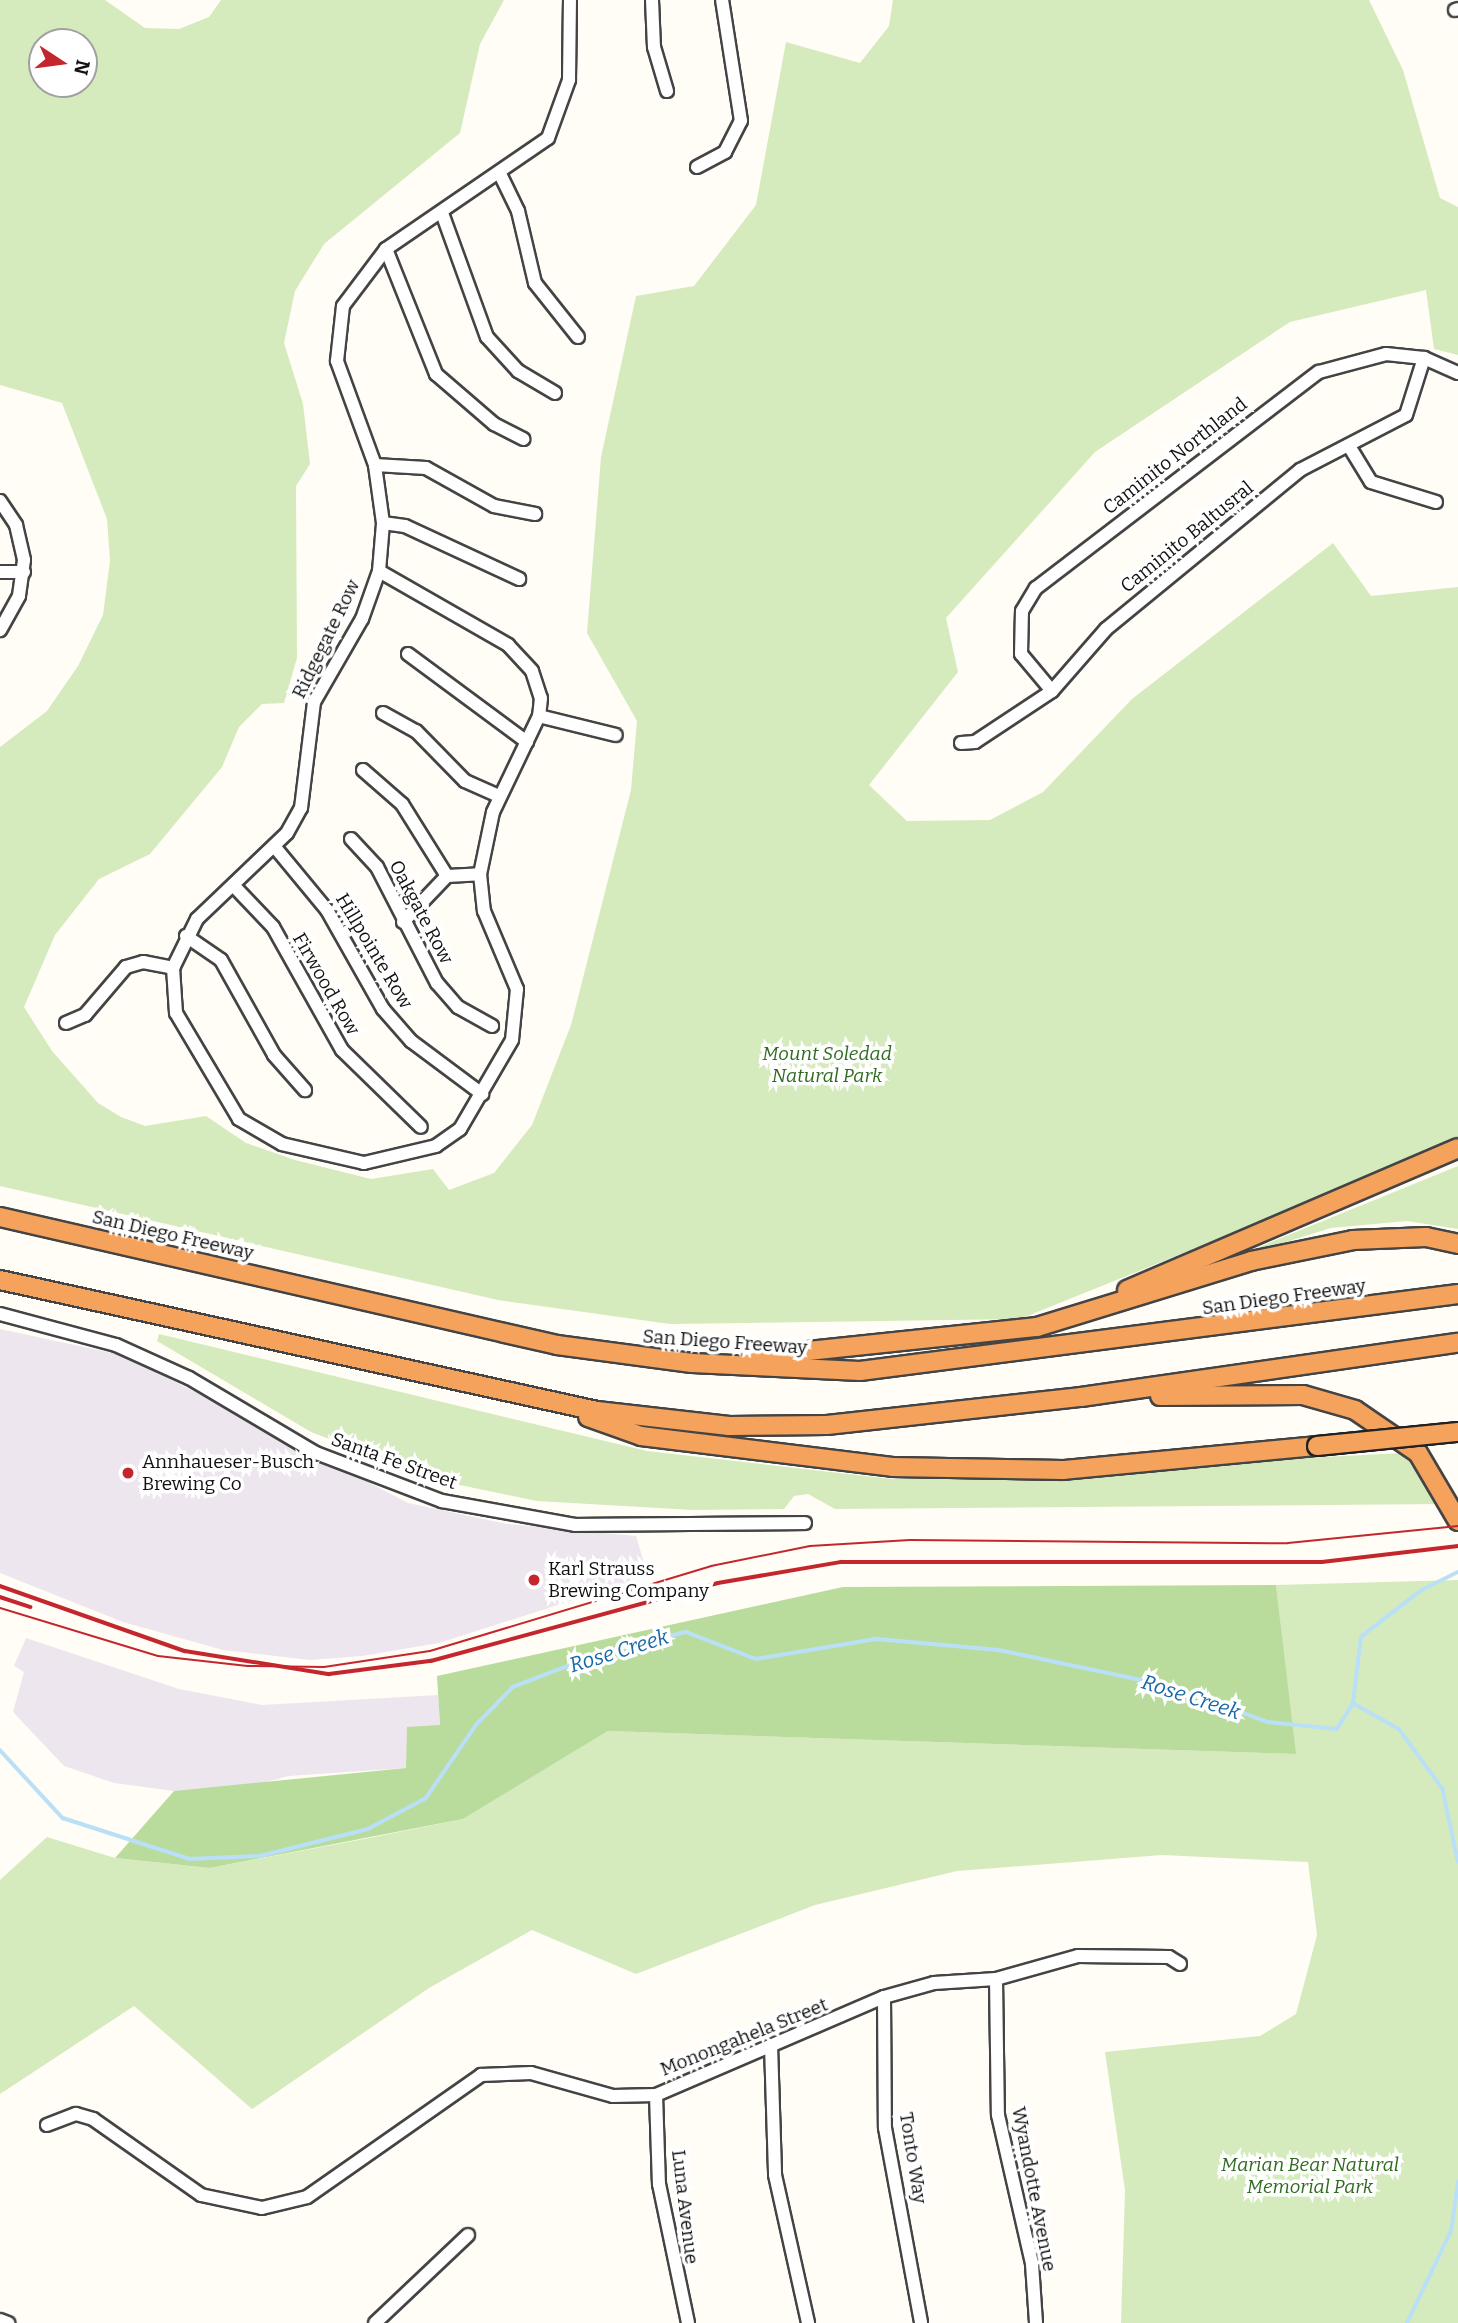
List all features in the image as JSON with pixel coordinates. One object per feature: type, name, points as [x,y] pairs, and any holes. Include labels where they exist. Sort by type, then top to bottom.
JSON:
[{"type":"highway","points":[[1037,1327],[1458,1148]]},
{"type":"highway","name":"San Diego Freeway","points":[[0,1217],[557,1345],[692,1363],[860,1371],[1458,1294]]},
{"type":"highway","points":[[692,1363],[1037,1327],[1251,1261],[1340,1243],[1426,1237],[1458,1244]]},
{"type":"highway","points":[[0,1280],[597,1411],[729,1426],[827,1425],[1080,1397],[1458,1343]]},
{"type":"highway","points":[[526,1395],[641,1436],[892,1467],[1063,1469],[1458,1432]]},
{"type":"highway","points":[[1080,1397],[1303,1395],[1330,1400],[1398,1435],[1448,1496],[1458,1521]]},
{"type":"street","name":"Ridgegate Row","points":[[482,1094],[460,1129],[397,1159],[364,1163],[282,1144],[250,1127],[176,1013],[173,968],[186,936],[274,846],[301,808],[307,785],[314,702],[362,619],[379,571],[383,523],[375,465],[335,342],[351,291],[386,250],[537,151],[564,107],[570,0]]},
{"type":"street","points":[[652,0],[654,47],[667,90]]},
{"type":"street","points":[[697,167],[725,152],[741,121],[722,0]]},
{"type":"street","points":[[501,176],[518,211],[535,283],[578,337]]},
{"type":"street","points":[[442,213],[487,337],[518,371],[555,393]]},
{"type":"street","points":[[386,250],[436,374],[494,424],[523,439]]},
{"type":"street","name":"Caminito Northland","points":[[1052,691],[1021,654],[1021,611],[1036,588],[1306,380],[1386,354],[1424,358],[1458,373]]},
{"type":"street","name":"Caminito Baltusral","points":[[961,743],[975,742],[1052,691],[1106,629],[1300,470],[1406,415],[1424,358]]},
{"type":"street","points":[[1349,446],[1371,482],[1436,502]]},
{"type":"street","points":[[375,465],[426,468],[494,506],[535,514]]},
{"type":"street","points":[[0,501],[20,537],[24,572],[0,630]]},
{"type":"street","points":[[383,523],[405,526],[519,579]]},
{"type":"street","points":[[379,571],[508,645],[532,671],[541,698],[539,716],[499,796],[480,874],[484,911],[514,976],[519,1004],[512,1040],[482,1094]]},
{"type":"street","points":[[0,572],[24,572]]},
{"type":"street","points":[[408,654],[527,743]]},
{"type":"street","points":[[383,713],[416,731],[465,781],[499,796]]},
{"type":"street","points":[[539,716],[616,735]]},
{"type":"street","points":[[363,770],[402,804],[447,876]]},
{"type":"street","name":"Oakgate Row","points":[[351,839],[377,867],[403,922],[437,983],[458,1007],[492,1026]]},
{"type":"street","name":"Hillpointe Row","points":[[274,846],[327,909],[383,1009],[411,1041],[482,1094]]},
{"type":"street","points":[[403,922],[447,876],[480,874]]},
{"type":"street","name":"Firwood Row","points":[[233,886],[273,928],[342,1050],[421,1127]]},
{"type":"street","points":[[186,936],[221,960],[274,1055],[305,1090]]},
{"type":"street","points":[[66,1023],[85,1015],[126,967],[143,962],[173,968]]},
{"type":"street","name":"Santa Fe Street","points":[[0,1314],[116,1345],[189,1378],[316,1453],[442,1501],[575,1525],[805,1523]]},
{"type":"street","name":"Monongahela Street","points":[[47,2125],[76,2114],[93,2119],[201,2195],[262,2208],[307,2197],[481,2076],[531,2073],[613,2095],[656,2095],[884,1997],[934,1983],[996,1979],[1078,1955],[1169,1956],[1180,1964]]},
{"type":"street","name":"Wyandotte Avenue","points":[[996,1979],[998,2115],[1032,2263],[1036,2323]]},
{"type":"street","name":"Tonto Way","points":[[884,1997],[885,2128],[921,2323]]},
{"type":"street","points":[[771,2045],[775,2175],[808,2323]]},
{"type":"street","name":"Luna Avenue","points":[[656,2095],[659,2184],[688,2323]]},
{"type":"street","points":[[375,2323],[468,2235]]},
{"type":"street","points":[[0,2320],[8,2323]]},
{"type":"shaded area","points":[[0,1329],[126,1356],[408,1503],[507,1524],[636,1536],[648,1576],[439,1643],[362,1656],[310,1660],[223,1650],[123,1622],[0,1573]]},
{"type":"shaded area","points":[[26,1638],[179,1689],[262,1705],[438,1695],[440,1725],[406,1768],[289,1776],[239,1789],[174,1791],[114,1783],[64,1766],[13,1712],[24,1672],[14,1666]]},
{"type":"green space","name":"Mount Soledad Natural Park","points":[[0,0],[105,0],[145,28],[179,29],[209,17],[221,0],[504,0],[480,44],[460,133],[324,244],[295,291],[284,343],[303,404],[310,464],[296,486],[297,658],[284,703],[262,704],[239,727],[222,767],[150,854],[99,879],[55,935],[24,1007],[52,1051],[98,1103],[121,1117],[145,1126],[206,1116],[246,1143],[295,1160],[371,1179],[433,1169],[449,1190],[494,1173],[532,1125],[571,1025],[631,790],[637,721],[587,633],[601,457],[636,296],[694,286],[756,205],[786,42],[860,63],[889,26],[893,0],[1369,0],[1403,70],[1440,198],[1458,207],[1458,355],[1434,349],[1426,290],[1290,322],[1095,452],[946,618],[958,672],[869,785],[907,821],[990,820],[1043,792],[1132,699],[1333,543],[1371,596],[1458,587],[1458,1142],[1020,1319],[670,1324],[498,1300],[0,1186],[0,747],[47,711],[78,666],[103,615],[110,561],[107,519],[62,403],[0,385]]},
{"type":"green space","points":[[1458,1166],[1458,1229],[1407,1221],[1331,1228],[1227,1260]]},
{"type":"green space","points":[[159,1334],[647,1451],[892,1479],[1403,1453],[1443,1504],[835,1509],[808,1494],[794,1496],[784,1509],[693,1510],[537,1501],[436,1480],[311,1432],[157,1341]]},
{"type":"green space","name":"Marian Bear Natural Memorial Park","points":[[1458,1580],[1458,2323],[1121,2323],[1125,2190],[1105,2052],[1260,2036],[1296,2014],[1317,1935],[1308,1862],[1162,1855],[957,1871],[815,1905],[636,1974],[532,1930],[429,1988],[252,2109],[134,2006],[0,2094],[0,1880],[47,1837],[115,1858],[210,1868],[369,1838],[463,1819],[608,1731],[1295,1754],[1276,1585]]},
{"type":"green space","points":[[1276,1585],[1296,1754],[608,1731],[463,1819],[210,1868],[115,1858],[174,1791],[406,1768],[407,1727],[440,1725],[437,1676],[843,1587]]},
{"type":"waterway","name":"Rose Creek","points":[[0,1750],[63,1818],[190,1859],[260,1856],[368,1829],[426,1798],[476,1725],[513,1687],[599,1654],[686,1632],[756,1659],[877,1639],[999,1650],[1170,1686],[1268,1722],[1337,1729],[1353,1703],[1361,1637],[1420,1591],[1458,1572]]},
{"type":"waterway","points":[[1353,1703],[1399,1729],[1443,1789],[1458,1861]]},
{"type":"waterway","points":[[1407,2323],[1451,2231],[1458,2183]]},
{"type":"tram line","points":[[0,1608],[158,1656],[247,1666],[324,1667],[430,1651],[711,1566],[810,1546],[910,1540],[1288,1543],[1458,1526]]},
{"type":"railway","points":[[0,1586],[185,1651],[329,1674],[431,1661],[718,1583],[841,1562],[1322,1562],[1458,1546]]},
{"type":"railway","points":[[0,1597],[30,1607]]},
{"type":"place","name":"Annhaueser-Busch Brewing Co","points":[[128,1473]]},
{"type":"place","name":"Karl Strauss Brewing Company","points":[[534,1580]]}]
